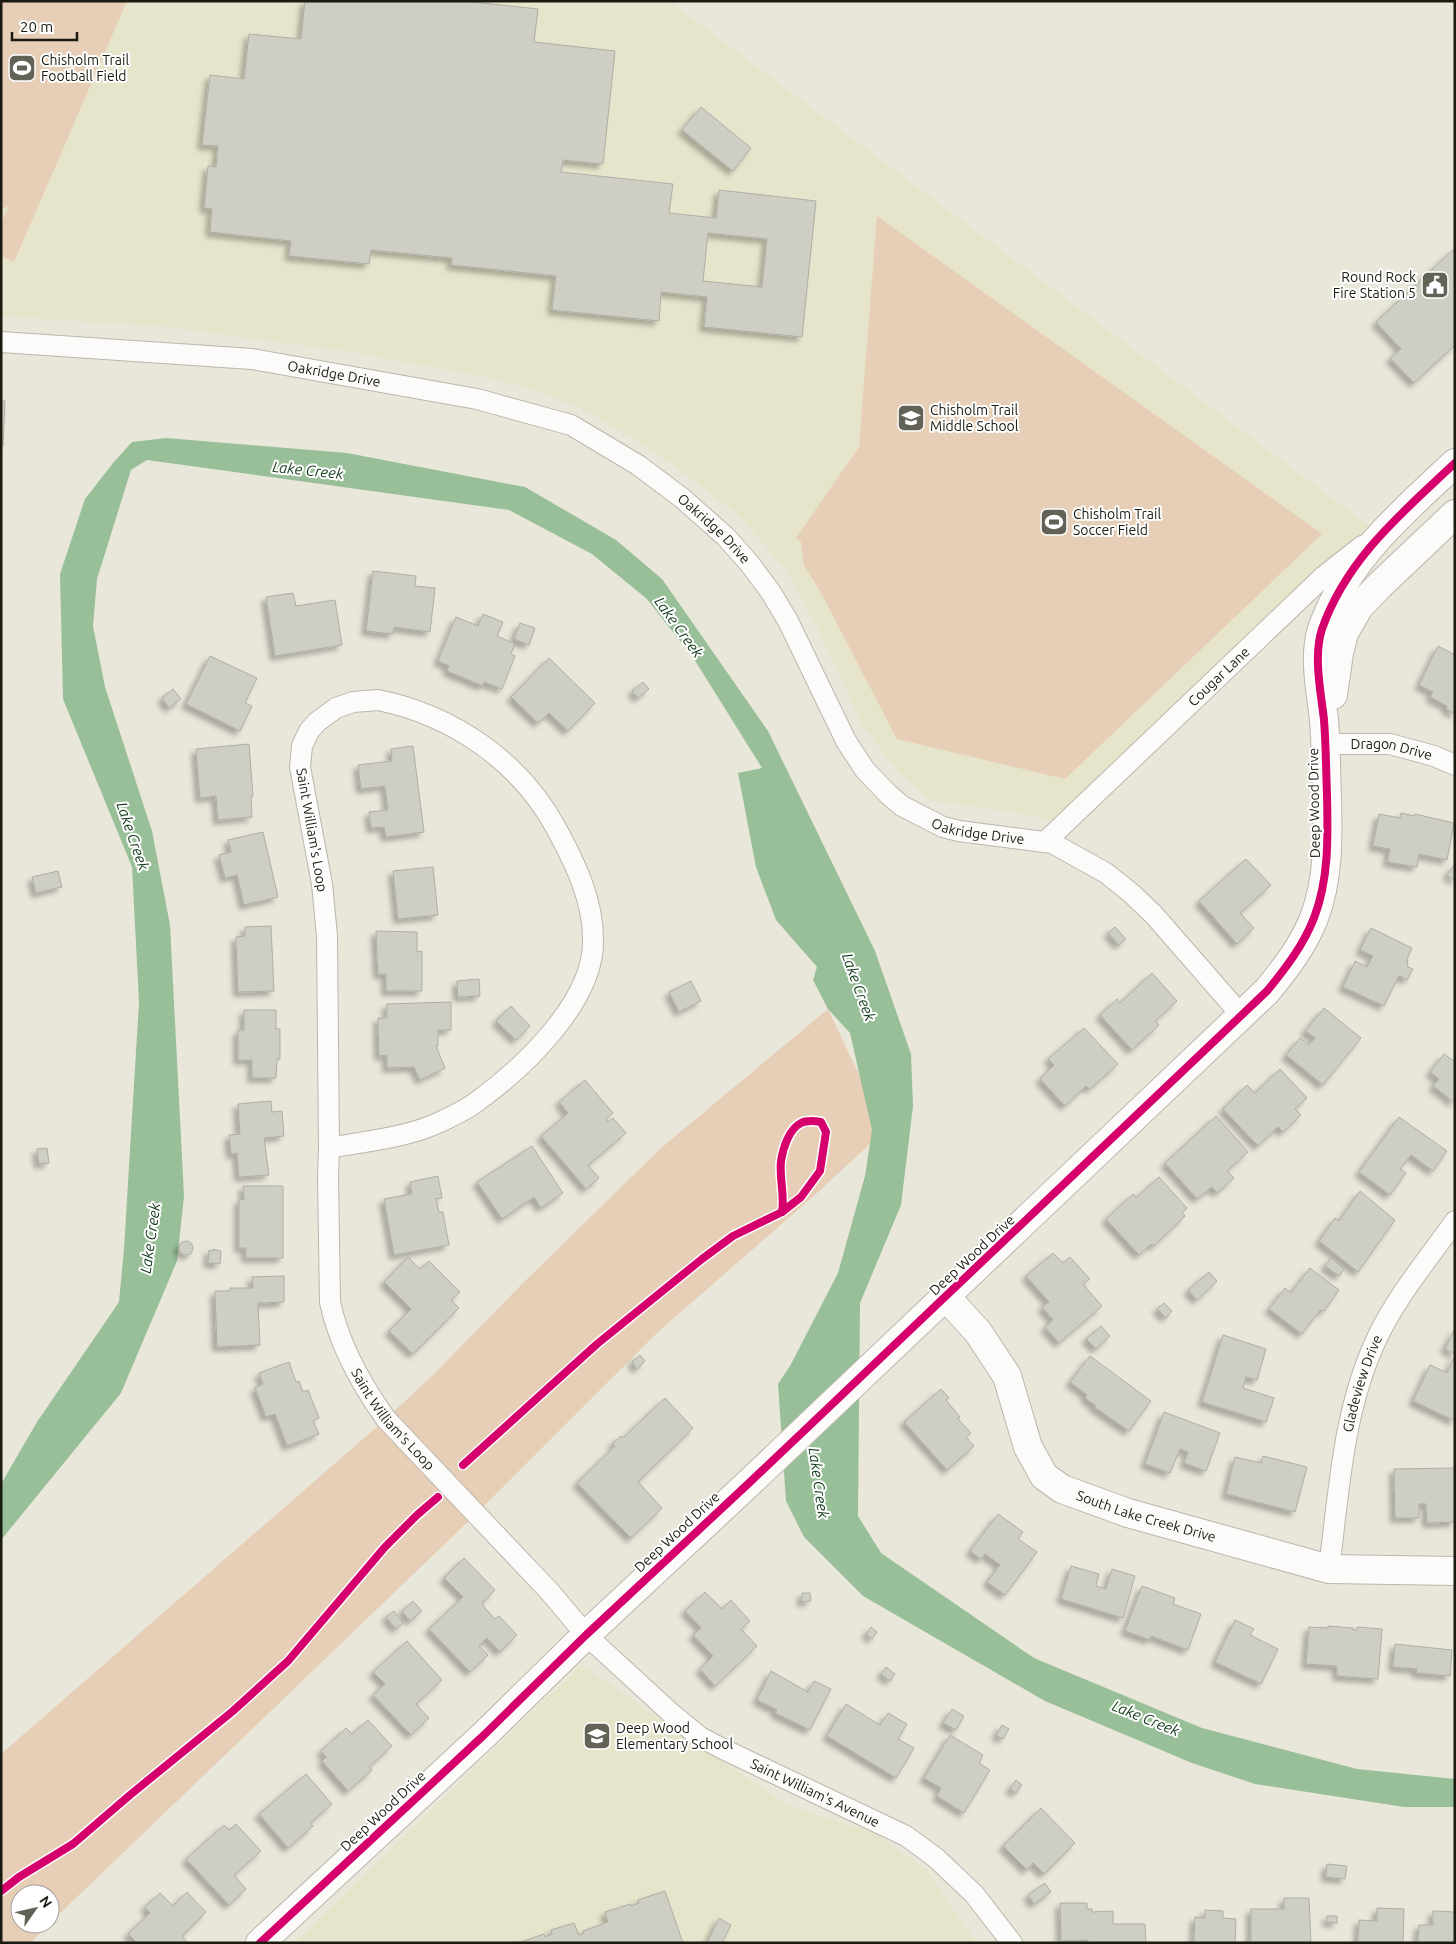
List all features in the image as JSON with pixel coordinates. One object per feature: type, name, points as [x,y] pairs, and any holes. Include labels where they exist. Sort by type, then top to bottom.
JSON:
[{"type":"street","name":"Oakridge Drive","points":[[1,342],[252,358],[477,399],[571,425],[638,465],[682,498],[726,538],[749,563],[770,591],[788,621],[846,741],[866,770],[902,806],[944,827],[959,831],[1052,843],[1106,873],[1131,892],[1154,915],[1242,1016]]},
{"type":"street","name":"Deep Wood Drive","points":[[260,1943],[477,1741],[586,1635],[1267,992],[1289,964],[1306,935],[1320,901],[1329,845],[1326,744],[1319,663],[1322,630],[1353,567],[1397,518],[1455,462]]},
{"type":"street","name":"Deep Wood Drive","points":[[1326,744],[1339,653],[1344,633],[1351,620],[1359,607],[1380,585],[1455,514]]},
{"type":"street","name":"Cougar Lane","points":[[1045,842],[1324,576],[1397,518]]},
{"type":"street","name":"Saint William's Loop","points":[[329,1148],[411,1133],[439,1123],[478,1102],[519,1068],[554,1030],[570,1007],[583,982],[591,962],[593,944],[589,904],[573,859],[549,815],[528,787],[503,761],[476,739],[461,730],[399,704],[378,700],[353,702],[336,708],[317,722],[309,731],[302,746],[300,760],[322,884],[327,936],[330,1302],[341,1340],[367,1392],[386,1419],[550,1592],[586,1635]]},
{"type":"street","name":"Dragon Drive","points":[[1326,744],[1390,744],[1434,756],[1455,766]]},
{"type":"street","name":"Gladeview Drive","points":[[1329,1569],[1345,1443],[1362,1373],[1377,1338],[1396,1304],[1455,1221]]},
{"type":"street","name":"South Lake Creek Drive","points":[[946,1297],[978,1332],[1007,1376],[1028,1447],[1044,1476],[1062,1489],[1128,1514],[1329,1569],[1455,1571]]},
{"type":"street","name":"Saint William's Avenue","points":[[586,1635],[634,1681],[700,1737],[906,1836],[936,1858],[974,1894],[1012,1943]]},
{"type":"shaded area","name":"Chisholm Trail Middle School","points":[[1,1],[669,1],[1369,526],[1054,821],[1020,813],[930,800],[898,772],[863,726],[818,629],[785,568],[736,513],[669,462],[619,430],[574,405],[491,378],[350,352],[168,327],[1,316]]},
{"type":"shaded area","points":[[1,1],[127,1],[14,262],[1,256],[1,223],[9,206],[1,209]]},
{"type":"shaded area","points":[[877,216],[1322,534],[1065,779],[897,739],[820,591],[804,565],[801,542],[796,538],[859,447]]},
{"type":"shaded area","points":[[828,1009],[885,1130],[817,1193],[657,1333],[476,1514],[60,1913],[60,1884],[10,1884],[10,1934],[39,1934],[30,1943],[1,1943],[1,1754],[386,1419],[434,1374],[523,1283],[660,1149]]},
{"type":"shaded area","name":"Deep Wood Elementary School","points":[[581,1665],[789,1806],[875,1833],[927,1871],[977,1943],[294,1943]]},
{"type":"water","name":"Lake Creek","points":[[166,438],[347,453],[525,487],[616,540],[662,579],[768,731],[875,951],[911,1054],[913,1106],[901,1205],[860,1303],[858,1516],[881,1553],[1034,1658],[1202,1728],[1357,1769],[1455,1779],[1455,1807],[1404,1807],[1255,1784],[1192,1763],[1045,1701],[863,1596],[804,1537],[786,1501],[778,1384],[790,1366],[838,1273],[865,1176],[872,1130],[850,1033],[828,1009],[813,980],[817,967],[776,920],[756,867],[738,773],[762,768],[694,659],[647,599],[592,554],[509,510],[147,460],[131,470],[97,579],[93,626],[105,687],[152,831],[170,925],[184,1196],[177,1261],[121,1393],[1,1540],[1,1484],[37,1422],[119,1302],[124,1249],[139,1002],[132,867],[63,699],[60,574],[85,499],[113,463],[132,442]]},
{"type":"building","points":[[305,1],[464,1],[538,9],[534,42],[615,51],[603,164],[563,160],[561,172],[673,184],[669,213],[716,218],[719,190],[816,201],[802,337],[704,327],[707,297],[661,292],[659,321],[552,310],[556,276],[451,265],[452,258],[371,250],[369,264],[289,256],[291,241],[210,232],[212,209],[204,208],[208,166],[216,167],[218,146],[202,145],[210,75],[244,79],[249,34],[301,39]],"holes":[[[708,233],[767,239],[762,287],[703,281]]]},
{"type":"building","points":[[701,107],[751,148],[733,171],[682,130]]},
{"type":"building","name":"Round Rock Fire Station 5","points":[[1455,248],[1455,345],[1414,383],[1390,358],[1401,349],[1376,322]]},
{"type":"building","points":[[1,401],[5,401],[3,446],[1,445]]},
{"type":"building","points":[[373,571],[416,576],[415,586],[435,588],[430,632],[394,627],[393,634],[366,631]]},
{"type":"building","points":[[293,593],[296,606],[335,600],[342,645],[275,656],[266,597]]},
{"type":"building","points":[[483,614],[503,622],[497,636],[515,644],[511,654],[515,656],[502,689],[484,682],[483,686],[447,671],[449,666],[438,661],[456,617],[478,626]]},
{"type":"building","points":[[520,623],[535,628],[529,645],[514,639]]},
{"type":"building","points":[[1438,646],[1455,655],[1455,714],[1446,709],[1447,706],[1430,697],[1433,692],[1419,685]]},
{"type":"building","points":[[210,656],[257,678],[245,703],[252,706],[240,731],[186,704]]},
{"type":"building","points":[[549,658],[595,703],[568,731],[549,713],[538,723],[511,697]]},
{"type":"building","points":[[643,682],[649,689],[638,698],[632,691]]},
{"type":"building","points":[[173,689],[181,699],[169,708],[162,698]]},
{"type":"building","points":[[249,744],[253,796],[251,797],[252,817],[218,820],[216,796],[200,798],[196,749]]},
{"type":"building","points":[[413,746],[424,832],[386,837],[384,827],[371,828],[369,812],[388,810],[385,786],[361,789],[358,765],[392,761],[391,749]]},
{"type":"building","points":[[1401,813],[1415,816],[1415,814],[1454,823],[1447,860],[1419,854],[1417,867],[1387,862],[1390,849],[1373,846],[1379,814],[1400,818]]},
{"type":"building","points":[[263,832],[278,897],[244,905],[237,875],[225,878],[219,855],[231,852],[228,840]]},
{"type":"building","points":[[1246,859],[1271,885],[1240,913],[1254,928],[1237,944],[1199,901]]},
{"type":"building","points":[[1455,864],[1455,881],[1447,875]]},
{"type":"building","points":[[433,867],[438,915],[398,919],[393,871]]},
{"type":"building","points":[[58,871],[62,887],[36,893],[32,877]]},
{"type":"building","points":[[271,926],[274,991],[238,992],[236,937],[245,936],[245,927]]},
{"type":"building","points":[[1115,927],[1126,939],[1119,945],[1108,933]]},
{"type":"building","points":[[1371,928],[1412,948],[1407,959],[1408,967],[1413,969],[1407,980],[1400,976],[1398,977],[1384,1006],[1343,987],[1355,961],[1367,967],[1373,956],[1360,950]]},
{"type":"building","points":[[376,931],[417,932],[417,952],[422,951],[422,991],[386,991],[386,974],[378,974]]},
{"type":"building","points":[[1152,973],[1177,1001],[1155,1021],[1159,1025],[1132,1050],[1100,1015],[1117,999],[1120,1003]]},
{"type":"building","points":[[479,979],[480,996],[458,997],[457,981]]},
{"type":"building","points":[[691,981],[701,1001],[679,1012],[669,992]]},
{"type":"building","points":[[451,1002],[451,1030],[438,1030],[438,1046],[436,1046],[445,1068],[420,1080],[414,1067],[387,1068],[387,1055],[379,1056],[378,1018],[387,1018],[387,1004]]},
{"type":"building","points":[[511,1006],[530,1026],[516,1040],[496,1021]]},
{"type":"building","points":[[1324,1008],[1361,1038],[1323,1085],[1286,1055],[1300,1038],[1309,1045],[1315,1038],[1305,1031]]},
{"type":"building","points":[[244,1010],[276,1010],[276,1029],[280,1029],[280,1059],[277,1059],[276,1078],[252,1078],[252,1060],[238,1060],[238,1030],[244,1030]]},
{"type":"building","points":[[1084,1028],[1118,1064],[1090,1089],[1086,1086],[1065,1106],[1040,1079],[1054,1065],[1048,1059]]},
{"type":"building","points":[[1444,1054],[1455,1062],[1455,1103],[1433,1086],[1439,1079],[1430,1072]]},
{"type":"building","points":[[1280,1069],[1307,1098],[1295,1109],[1301,1115],[1283,1132],[1278,1127],[1258,1146],[1223,1109],[1247,1085],[1255,1093]]},
{"type":"building","points":[[585,1080],[613,1113],[606,1119],[608,1122],[613,1118],[626,1133],[588,1165],[599,1178],[586,1189],[541,1136],[568,1113],[559,1102]]},
{"type":"building","points":[[271,1101],[272,1112],[282,1111],[284,1136],[264,1138],[269,1175],[239,1177],[237,1153],[231,1154],[229,1135],[240,1134],[238,1104]]},
{"type":"building","points":[[1216,1116],[1248,1152],[1227,1171],[1234,1178],[1217,1193],[1212,1187],[1197,1199],[1165,1163]]},
{"type":"building","points":[[1399,1117],[1447,1151],[1433,1171],[1411,1155],[1400,1169],[1406,1173],[1390,1195],[1359,1172]]},
{"type":"building","points":[[532,1146],[563,1193],[541,1208],[534,1197],[502,1219],[477,1182]]},
{"type":"building","points":[[47,1148],[49,1163],[39,1164],[37,1149]]},
{"type":"building","points":[[438,1176],[442,1198],[436,1199],[439,1212],[443,1212],[449,1245],[394,1255],[384,1199],[412,1194],[410,1182]]},
{"type":"building","points":[[1159,1177],[1187,1208],[1182,1213],[1185,1216],[1154,1246],[1151,1244],[1139,1255],[1106,1219],[1133,1194],[1136,1198]]},
{"type":"building","points":[[243,1186],[283,1186],[283,1258],[246,1258],[246,1248],[239,1248],[239,1199],[244,1200]]},
{"type":"building","points":[[1360,1191],[1395,1220],[1358,1272],[1319,1241],[1335,1218],[1339,1221]]},
{"type":"building","points":[[186,1241],[191,1243],[193,1248],[191,1253],[186,1255],[181,1253],[179,1248],[181,1243]]},
{"type":"building","points":[[213,1249],[221,1251],[220,1264],[208,1263],[209,1250],[213,1251]]},
{"type":"building","points":[[1053,1253],[1063,1263],[1070,1257],[1090,1279],[1083,1284],[1102,1306],[1059,1343],[1045,1327],[1053,1320],[1042,1307],[1049,1302],[1026,1276]]},
{"type":"building","points":[[408,1257],[420,1269],[429,1261],[460,1292],[451,1300],[459,1308],[413,1354],[389,1331],[411,1309],[384,1282]]},
{"type":"building","points":[[1331,1258],[1344,1269],[1339,1276],[1325,1266]]},
{"type":"building","points":[[1310,1268],[1339,1290],[1324,1311],[1320,1310],[1302,1334],[1269,1309],[1285,1288],[1291,1293]]},
{"type":"building","points":[[1209,1272],[1217,1281],[1197,1300],[1188,1290]]},
{"type":"building","points":[[284,1276],[284,1302],[258,1303],[260,1345],[217,1347],[215,1291],[230,1291],[230,1288],[253,1288],[252,1277]]},
{"type":"building","points":[[1164,1303],[1172,1311],[1166,1318],[1157,1309]]},
{"type":"building","points":[[1101,1326],[1110,1336],[1096,1349],[1086,1339]]},
{"type":"building","points":[[1455,1328],[1455,1354],[1445,1349]]},
{"type":"building","points":[[1223,1335],[1266,1349],[1257,1380],[1246,1377],[1243,1388],[1274,1398],[1266,1422],[1202,1402]]},
{"type":"building","points":[[640,1355],[645,1361],[637,1369],[632,1362]]},
{"type":"building","points":[[1455,1355],[1455,1421],[1413,1401],[1430,1365],[1447,1373]]},
{"type":"building","points":[[1090,1356],[1151,1401],[1129,1431],[1094,1407],[1096,1406],[1085,1398],[1087,1395],[1070,1382]]},
{"type":"building","points":[[289,1362],[296,1382],[299,1381],[303,1392],[308,1390],[319,1418],[313,1421],[319,1434],[287,1446],[275,1414],[266,1417],[255,1388],[263,1384],[259,1373]]},
{"type":"building","points":[[941,1389],[949,1398],[946,1400],[960,1417],[958,1419],[971,1433],[966,1437],[974,1446],[947,1470],[904,1422]]},
{"type":"building","points":[[665,1398],[693,1428],[638,1482],[662,1508],[631,1538],[577,1483],[615,1446],[612,1444],[621,1436],[623,1438]]},
{"type":"building","points":[[1164,1412],[1220,1433],[1206,1471],[1184,1463],[1188,1452],[1180,1449],[1170,1473],[1145,1464]]},
{"type":"building","points":[[1263,1456],[1307,1467],[1295,1512],[1226,1494],[1235,1457],[1261,1463]]},
{"type":"building","points":[[1455,1468],[1455,1522],[1427,1523],[1426,1504],[1419,1504],[1419,1518],[1395,1518],[1394,1469]]},
{"type":"building","points":[[998,1514],[1023,1532],[1018,1539],[1037,1552],[1005,1595],[987,1582],[1000,1565],[985,1554],[981,1559],[970,1551]]},
{"type":"building","points":[[464,1558],[495,1590],[482,1603],[485,1608],[495,1619],[499,1616],[517,1635],[500,1652],[487,1638],[479,1646],[488,1655],[470,1672],[429,1629],[463,1597],[444,1578]]},
{"type":"building","points":[[1071,1566],[1099,1574],[1096,1586],[1106,1589],[1112,1569],[1135,1576],[1123,1618],[1061,1599]]},
{"type":"building","points":[[1142,1586],[1175,1598],[1173,1604],[1201,1614],[1188,1650],[1151,1636],[1150,1640],[1125,1631]]},
{"type":"building","points":[[705,1592],[722,1609],[731,1600],[750,1621],[741,1629],[757,1646],[715,1686],[700,1669],[713,1656],[693,1635],[701,1628],[685,1611]]},
{"type":"building","points":[[802,1593],[810,1593],[811,1601],[802,1602]]},
{"type":"building","points":[[413,1601],[422,1611],[410,1621],[402,1611]]},
{"type":"building","points":[[394,1611],[403,1623],[396,1629],[386,1617]]},
{"type":"building","points":[[1235,1620],[1254,1629],[1250,1635],[1278,1649],[1261,1684],[1215,1662]]},
{"type":"building","points":[[1328,1626],[1353,1628],[1353,1630],[1357,1630],[1357,1627],[1382,1629],[1378,1679],[1337,1676],[1337,1666],[1306,1664],[1309,1627],[1328,1628]]},
{"type":"building","points":[[871,1627],[877,1632],[872,1639],[866,1634]]},
{"type":"building","points":[[407,1641],[442,1680],[416,1704],[429,1718],[411,1735],[373,1695],[385,1684],[373,1672]]},
{"type":"building","points":[[1395,1644],[1452,1650],[1450,1676],[1416,1673],[1417,1669],[1393,1667]]},
{"type":"building","points":[[886,1667],[895,1674],[890,1681],[881,1674]]},
{"type":"building","points":[[771,1671],[808,1692],[814,1681],[831,1689],[810,1730],[775,1713],[777,1710],[757,1700]]},
{"type":"building","points":[[846,1704],[880,1725],[888,1713],[907,1724],[898,1739],[914,1748],[896,1778],[827,1736]]},
{"type":"building","points":[[952,1709],[964,1716],[956,1730],[943,1723]]},
{"type":"building","points":[[368,1720],[392,1746],[369,1767],[372,1770],[348,1791],[322,1761],[326,1757],[321,1751],[346,1728],[352,1734]]},
{"type":"building","points":[[1002,1725],[1009,1729],[1003,1739],[996,1735]]},
{"type":"building","points":[[950,1735],[983,1755],[979,1763],[990,1770],[964,1813],[937,1796],[941,1788],[924,1778]]},
{"type":"building","points":[[306,1774],[332,1804],[310,1823],[313,1826],[288,1848],[259,1814]]},
{"type":"building","points":[[1016,1780],[1022,1785],[1016,1793],[1010,1789]]},
{"type":"building","points":[[1041,1808],[1075,1843],[1044,1874],[1033,1863],[1027,1870],[1003,1846]]},
{"type":"building","points":[[236,1824],[261,1851],[234,1875],[246,1889],[229,1905],[186,1859],[224,1825],[229,1830]]},
{"type":"building","points":[[1327,1864],[1347,1866],[1345,1879],[1326,1877]]},
{"type":"building","points":[[1045,1883],[1051,1892],[1034,1904],[1028,1895]]},
{"type":"building","points":[[665,1891],[683,1943],[518,1943],[544,1934],[545,1937],[552,1934],[551,1930],[574,1923],[579,1935],[584,1933],[583,1931],[608,1922],[605,1912],[630,1904],[631,1906],[639,1903],[638,1900]]},
{"type":"building","points":[[187,1892],[206,1912],[182,1936],[188,1943],[137,1943],[128,1934],[150,1913],[145,1907],[160,1893],[173,1906]]},
{"type":"building","points":[[1284,1898],[1309,1898],[1311,1943],[1251,1943],[1251,1909],[1284,1909]]},
{"type":"building","points":[[1060,1903],[1087,1903],[1087,1909],[1092,1909],[1092,1912],[1113,1911],[1113,1924],[1145,1924],[1146,1943],[1088,1943],[1088,1940],[1061,1941]]},
{"type":"building","points":[[1377,1908],[1404,1909],[1403,1943],[1358,1943],[1359,1920],[1377,1921]]},
{"type":"building","points":[[1205,1910],[1223,1911],[1223,1918],[1236,1919],[1235,1943],[1194,1943],[1195,1917],[1205,1918]]},
{"type":"building","points":[[1433,1911],[1455,1912],[1455,1943],[1418,1943],[1419,1925],[1433,1925]]},
{"type":"building","points":[[1327,1916],[1337,1916],[1337,1923],[1327,1922]]},
{"type":"building","points":[[719,1918],[731,1925],[722,1943],[707,1943]]},
{"type":"cycle path","points":[[260,1943],[484,1735],[586,1635],[749,1483],[1274,983],[1305,938],[1314,918],[1323,888],[1328,826],[1326,748],[1318,663],[1319,640],[1322,629],[1346,580],[1361,558],[1396,519],[1455,463]]},
{"type":"cycle path","points":[[463,1465],[597,1344],[702,1259],[733,1236],[782,1212],[801,1197],[820,1171],[826,1132],[821,1122],[808,1121],[801,1123],[787,1139],[781,1161],[782,1212]]},
{"type":"cycle path","points":[[1,1891],[19,1877],[73,1844],[233,1711],[288,1661],[385,1547],[438,1497]]},
{"type":"place","name":"Chisholm Trail Football Field","points":[[22,68]]},
{"type":"place","name":"Round Rock Fire Station 5","points":[[1435,285]]},
{"type":"place","name":"Chisholm Trail Middle School","points":[[911,418]]},
{"type":"place","name":"Chisholm Trail Soccer Field","points":[[1054,522]]},
{"type":"place","name":"Deep Wood Elementary School","points":[[597,1736]]}]
